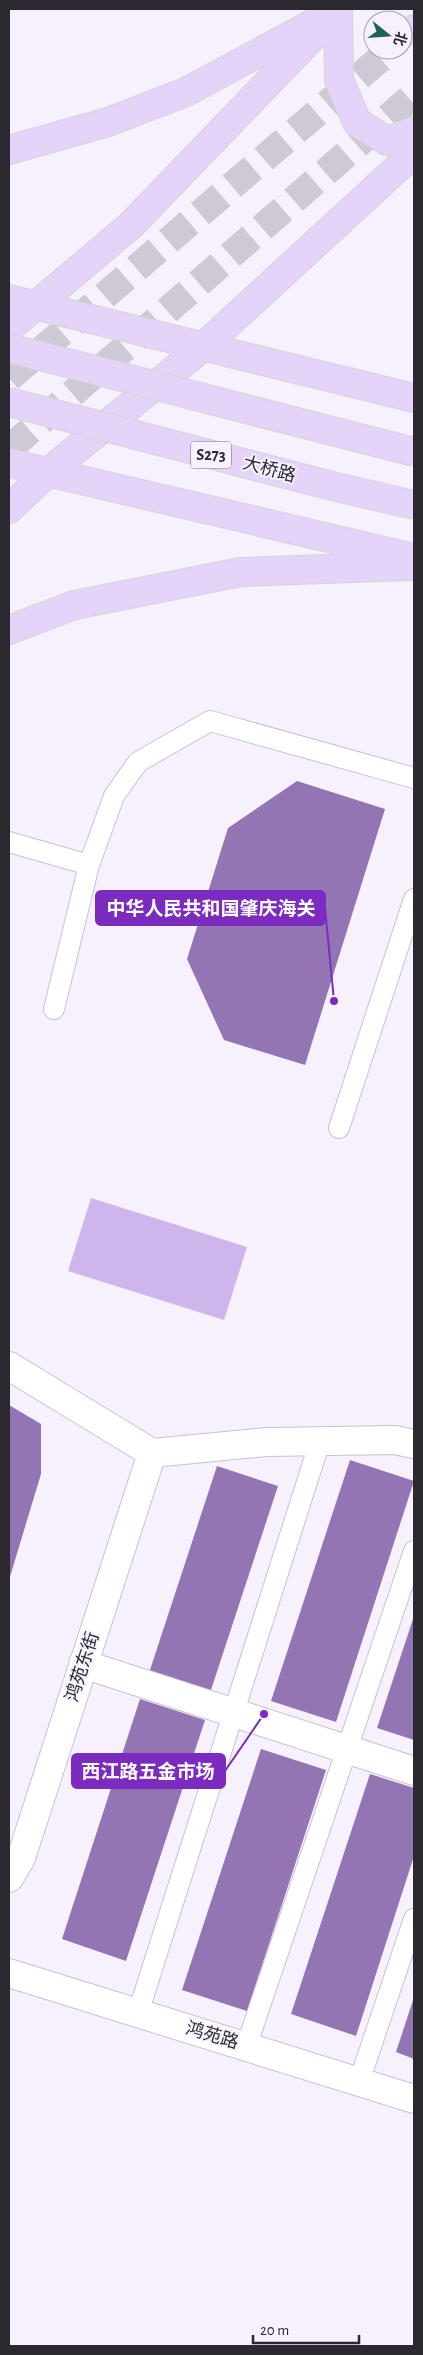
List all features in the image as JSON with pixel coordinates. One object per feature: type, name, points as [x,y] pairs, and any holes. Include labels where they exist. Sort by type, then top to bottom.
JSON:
[{"type":"main road","points":[[338,9],[339,80],[357,122],[387,141],[414,131]]},
{"type":"main road","points":[[9,150],[108,122],[186,92],[338,9]]},
{"type":"main road","points":[[9,328],[130,226],[338,9]]},
{"type":"main road","points":[[9,509],[48,472],[204,346],[414,153]]},
{"type":"main road","points":[[9,299],[414,398]]},
{"type":"main road","points":[[9,348],[414,452]]},
{"type":"main road","name":"大桥路","points":[[9,402],[332,486],[414,505]]},
{"type":"main road","points":[[9,463],[414,558]]},
{"type":"main road","points":[[9,630],[74,605],[241,572],[414,566]]},
{"type":"street","points":[[9,1366],[152,1454],[268,1442],[395,1440],[414,1444]]},
{"type":"street","name":"鸿苑东街","points":[[9,1878],[20,1858],[152,1454]]},
{"type":"street","points":[[83,1664],[414,1771]]},
{"type":"street","name":"鸿苑路","points":[[9,1973],[414,2100]]},
{"type":"lane","points":[[54,1009],[89,865],[114,796],[138,762],[210,722],[414,778]]},
{"type":"lane","points":[[9,842],[89,865]]},
{"type":"lane","points":[[339,1128],[414,899]]},
{"type":"lane","points":[[138,2013],[320,1441]]},
{"type":"lane","points":[[246,2047],[414,1551]]},
{"type":"lane","points":[[359,2082],[414,1920]]},
{"type":"shaded area","points":[[91,1198],[247,1247],[224,1320],[68,1271]]},
{"type":"building","points":[[297,781],[385,809],[305,1065],[224,1040],[187,959],[228,828]]},
{"type":"building","points":[[9,1405],[41,1424],[41,1474],[9,1580]]},
{"type":"building","points":[[350,1460],[414,1481],[336,1722],[271,1701]]},
{"type":"building","points":[[217,1466],[278,1486],[209,1696],[148,1676]]},
{"type":"building","points":[[414,1616],[414,1740],[377,1728]]},
{"type":"building","points":[[140,1699],[205,1720],[126,1961],[62,1939]]},
{"type":"building","points":[[261,1749],[326,1770],[247,2011],[182,1990]]},
{"type":"building","points":[[370,1774],[414,1788],[414,1856],[356,2036],[291,2014]]},
{"type":"building","points":[[414,1997],[414,2059],[396,2052]]},
{"type":"tunnel","points":[[9,378],[378,60]]},
{"type":"tunnel","points":[[9,449],[414,95]]},
{"type":"place","name":"中华人民共和国肇庆海关","points":[[334,1001]]},
{"type":"place","name":"西江路五金市场","points":[[264,1714]]}]
